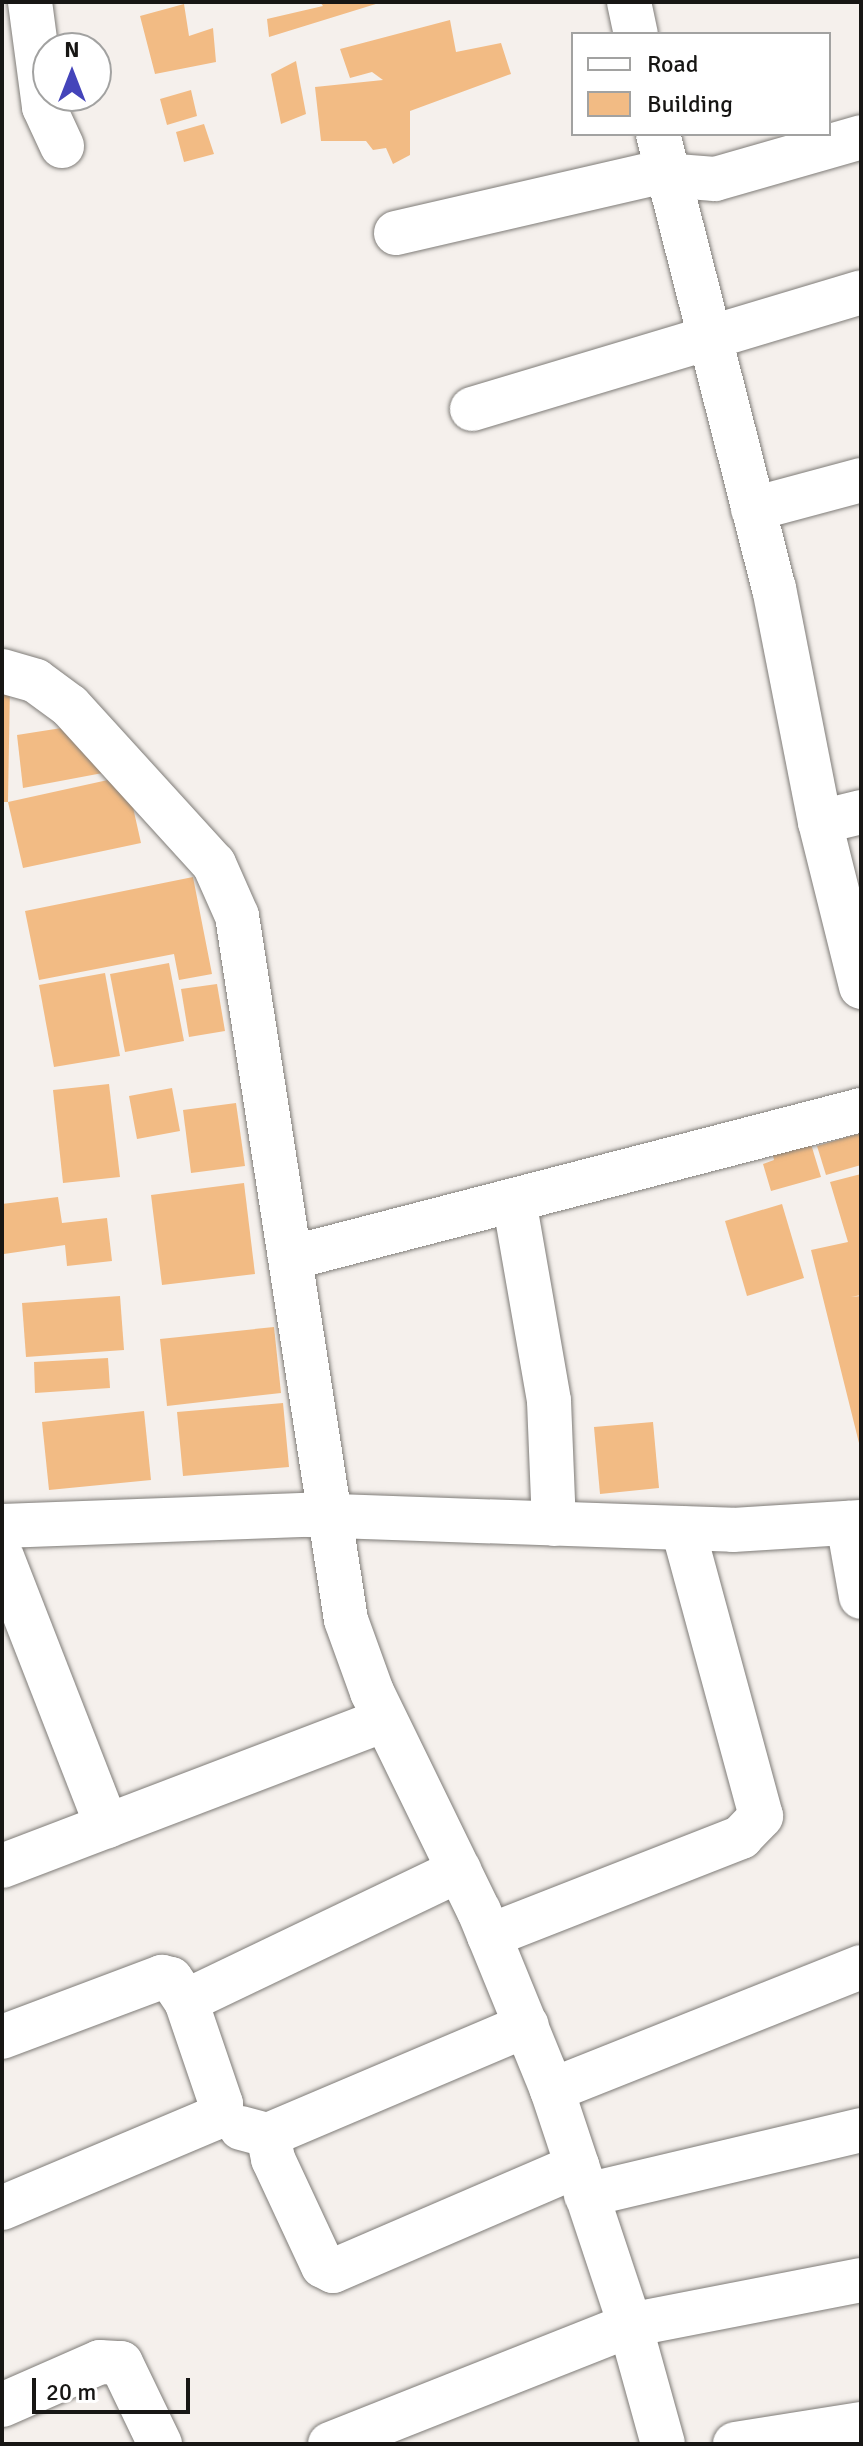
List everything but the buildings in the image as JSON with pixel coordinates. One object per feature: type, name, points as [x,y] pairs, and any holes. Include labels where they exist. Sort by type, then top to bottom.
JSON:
[{"type":"street","points":[[30,2],[44,107],[62,146]]},
{"type":"street","points":[[629,2],[636,32]]},
{"type":"street","points":[[658,136],[707,339],[840,817],[861,987]]},
{"type":"street","points":[[396,233],[631,177],[715,179],[861,137]]},
{"type":"street","points":[[472,409],[861,292]]},
{"type":"street","points":[[753,509],[861,480]]},
{"type":"street","points":[[2,671],[36,681],[70,706],[214,864],[237,916],[346,1620],[384,1720],[459,1870],[527,2025],[552,2090],[630,2325],[663,2444]]},
{"type":"street","points":[[290,1258],[861,1110]]},
{"type":"street","points":[[514,1200],[549,1401],[554,1524]]},
{"type":"street","points":[[2,1526],[330,1516],[683,1528],[854,1522],[861,1597]]},
{"type":"street","points":[[489,1936],[741,1837],[761,1816],[683,1528]]},
{"type":"street","points":[[2,1557],[107,1826]]},
{"type":"street","points":[[2,1866],[384,1720]]},
{"type":"street","points":[[186,2001],[459,1870]]},
{"type":"street","points":[[552,2090],[861,1967]]},
{"type":"street","points":[[2,2037],[162,1977],[178,1983],[186,2001],[219,2111],[245,2131],[268,2135],[527,2025]]},
{"type":"street","points":[[2,2208],[215,2118],[219,2111]]},
{"type":"street","points":[[268,2135],[268,2147],[323,2266],[333,2271],[582,2180],[861,2130]]},
{"type":"street","points":[[330,2444],[630,2325],[861,2280]]},
{"type":"street","points":[[2,2405],[100,2362],[121,2363],[160,2444]]},
{"type":"street","points":[[735,2444],[861,2424]]}]
